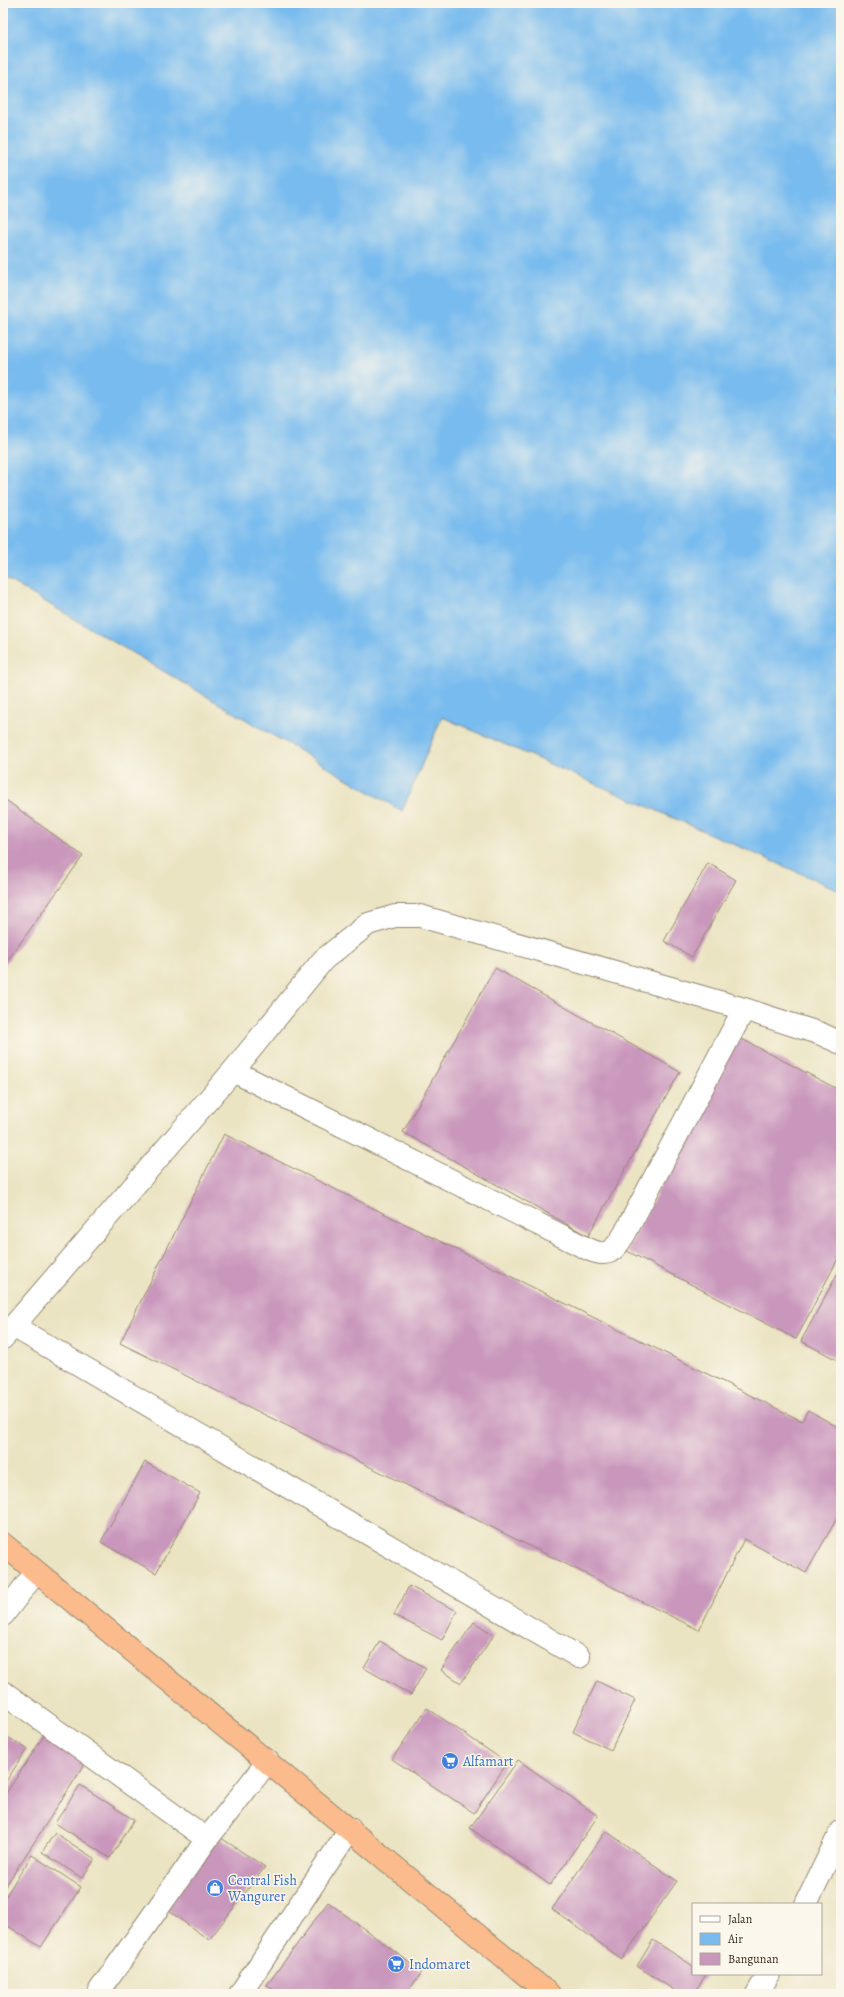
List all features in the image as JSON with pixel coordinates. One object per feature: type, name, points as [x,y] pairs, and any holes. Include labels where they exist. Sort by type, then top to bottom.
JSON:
[{"type":"highway","points":[[3,1544],[350,1829],[541,1992]]},
{"type":"street","points":[[579,1657],[8,1332],[233,1071],[323,960],[368,924],[395,916],[420,916],[744,1009],[821,1034],[841,1043]]},
{"type":"street","points":[[233,1071],[588,1249],[597,1253],[605,1254],[614,1249],[624,1235],[744,1009]]},
{"type":"street","points":[[3,1615],[36,1572]]},
{"type":"street","points":[[3,1692],[207,1839]]},
{"type":"street","points":[[100,1990],[207,1839],[268,1761]]},
{"type":"street","points":[[240,1994],[350,1829]]},
{"type":"street","points":[[806,1903],[841,1831]]},
{"type":"street","points":[[756,1994],[768,1975]]},
{"type":"water","points":[[3,3],[841,3],[841,891],[442,717],[402,811],[3,577]]},
{"type":"building","points":[[3,798],[83,856],[3,967]]},
{"type":"building","points":[[708,863],[736,880],[692,957],[664,941]]},
{"type":"building","points":[[495,968],[680,1072],[588,1236],[403,1132]]},
{"type":"building","points":[[738,1037],[841,1091],[841,1253],[796,1339],[627,1251]]},
{"type":"building","points":[[224,1134],[802,1421],[808,1410],[841,1429],[841,1511],[806,1573],[744,1539],[699,1630],[120,1343]]},
{"type":"building","points":[[841,1267],[841,1362],[801,1341]]},
{"type":"building","points":[[145,1462],[200,1493],[156,1573],[101,1542]]},
{"type":"building","points":[[409,1586],[457,1611],[442,1640],[394,1615]]},
{"type":"building","points":[[474,1622],[494,1635],[461,1683],[441,1670]]},
{"type":"building","points":[[380,1641],[426,1668],[411,1695],[364,1668]]},
{"type":"building","points":[[597,1681],[635,1700],[611,1750],[573,1732]]},
{"type":"building","name":"Alfamart","points":[[427,1708],[507,1763],[474,1813],[392,1759]]},
{"type":"building","points":[[3,1734],[27,1749],[3,1786]]},
{"type":"building","points":[[45,1734],[87,1761],[3,1890],[3,1798]]},
{"type":"building","points":[[518,1760],[598,1816],[550,1885],[470,1828]]},
{"type":"building","points":[[80,1785],[134,1820],[110,1858],[55,1823]]},
{"type":"building","points":[[606,1831],[677,1881],[622,1959],[552,1909]]},
{"type":"building","points":[[55,1833],[95,1859],[82,1878],[42,1852]]},
{"type":"building","name":"Central Fish Wangurer","points":[[218,1836],[265,1867],[209,1940],[166,1909]]},
{"type":"building","points":[[32,1855],[81,1887],[41,1947],[3,1923],[3,1900]]},
{"type":"building","points":[[328,1902],[422,1972],[406,1994],[279,1994],[267,1985]]},
{"type":"building","points":[[653,1940],[692,1965],[692,1975],[706,1975],[693,1994],[680,1994],[637,1966]]},
{"type":"place","name":"Alfamart","points":[[450,1761]]},
{"type":"place","name":"Central Fish Wangurer","points":[[215,1888]]},
{"type":"place","name":"Indomaret","points":[[396,1964]]}]
